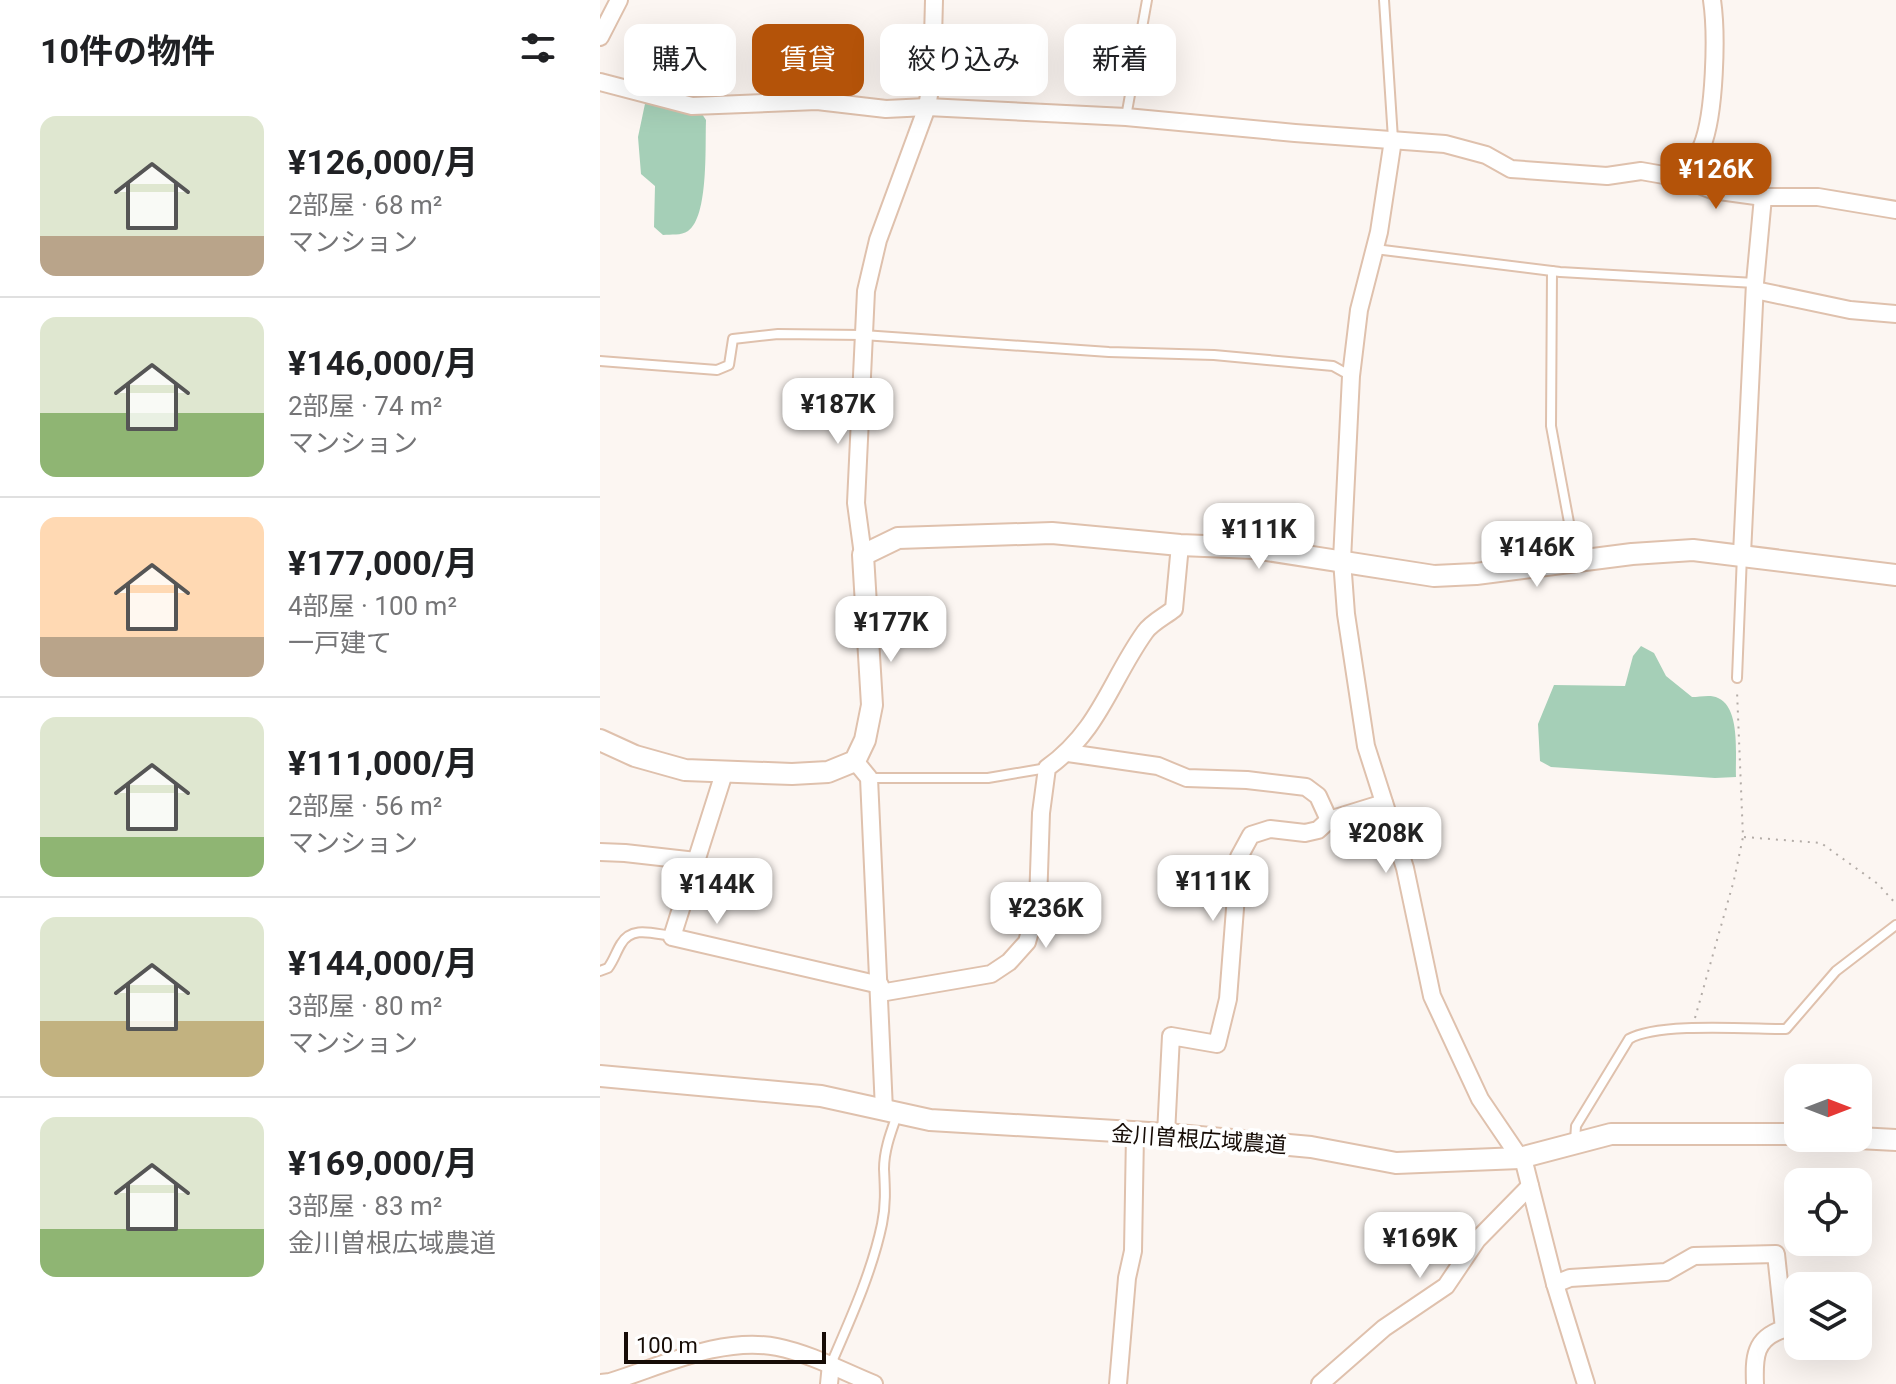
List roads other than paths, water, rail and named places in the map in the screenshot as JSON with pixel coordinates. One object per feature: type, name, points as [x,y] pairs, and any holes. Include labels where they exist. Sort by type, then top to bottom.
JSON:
[{"type":"street","points":[[600,37],[619,0]]},
{"type":"street","points":[[600,740],[635,756],[685,770],[792,774],[828,772],[855,761],[865,740],[872,705],[863,555],[856,503],[866,291],[878,240],[927,107],[932,77],[934,0]]},
{"type":"street","points":[[1681,178],[1702,147],[1709,121],[1715,23],[1712,0]]},
{"type":"street","points":[[600,82],[692,106],[817,101],[886,109],[927,107],[1126,117],[1445,144],[1486,155],[1511,169],[1607,176],[1641,171],[1681,178],[1712,190],[1763,197],[1818,197],[1896,210]]},
{"type":"street","points":[[1393,140],[1375,249],[1359,310],[1351,376],[1342,560],[1346,614],[1366,746],[1405,868],[1432,996],[1480,1099],[1522,1158],[1555,1284],[1586,1384]]},
{"type":"street","points":[[1742,554],[1755,287],[1763,197]]},
{"type":"street","points":[[1755,287],[1850,310],[1896,314]]},
{"type":"street","points":[[863,555],[898,538],[1052,533],[1180,545],[1254,548],[1434,576],[1693,550],[1896,575]]},
{"type":"street","points":[[725,770],[672,937],[880,989],[991,974],[1009,962],[1027,942],[1038,903],[1041,813],[1047,768],[1068,753],[1106,701],[1146,629],[1174,609],[1180,545]]},
{"type":"street","points":[[1068,753],[1158,766],[1187,778],[1247,780],[1306,787],[1318,796],[1329,820]]},
{"type":"street","points":[[855,761],[869,778],[890,1112]]},
{"type":"street","points":[[1166,1134],[1171,1036],[1217,1044],[1228,999],[1239,857],[1251,835],[1270,829],[1305,833],[1318,830],[1329,820],[1384,803]]},
{"type":"street","points":[[600,852],[696,861]]},
{"type":"street","name":"金川曽根広域農道","points":[[600,1076],[821,1096],[930,1120],[1166,1134],[1311,1147],[1396,1163],[1522,1158],[1611,1134],[1784,1134]]},
{"type":"street","points":[[1118,1384],[1127,1278],[1133,1251],[1135,1134]]},
{"type":"street","points":[[1872,1139],[1896,1140]]},
{"type":"street","points":[[1320,1384],[1384,1328],[1446,1286],[1477,1240],[1530,1186]]},
{"type":"street","points":[[1555,1284],[1570,1278],[1666,1272],[1694,1256],[1776,1254],[1784,1329],[1776,1331],[1756,1350],[1755,1384]]},
{"type":"street","points":[[607,1383],[705,1352],[740,1346],[776,1347],[831,1364],[874,1384]]},
{"type":"street","points":[[829,1384],[831,1364]]},
{"type":"lane","points":[[1126,117],[1147,0]]},
{"type":"lane","points":[[1384,0],[1393,140]]},
{"type":"lane","points":[[1375,249],[1552,271],[1755,287]]},
{"type":"lane","points":[[1552,271],[1551,426],[1576,561]]},
{"type":"lane","points":[[600,361],[717,370],[729,365],[733,339],[778,334],[863,335],[1109,352],[1214,355],[1333,366],[1351,376]]},
{"type":"lane","points":[[1737,678],[1742,554]]},
{"type":"lane","points":[[869,778],[988,778],[1047,768]]},
{"type":"lane","points":[[1575,1143],[1576,1126],[1629,1039],[1639,1033],[1692,1029],[1786,1029],[1836,971],[1896,925]]},
{"type":"lane","points":[[600,971],[608,968],[622,941],[631,933],[640,931],[672,937]]},
{"type":"lane","points":[[831,1364],[882,1224],[887,1190],[884,1167],[890,1112]]}]
